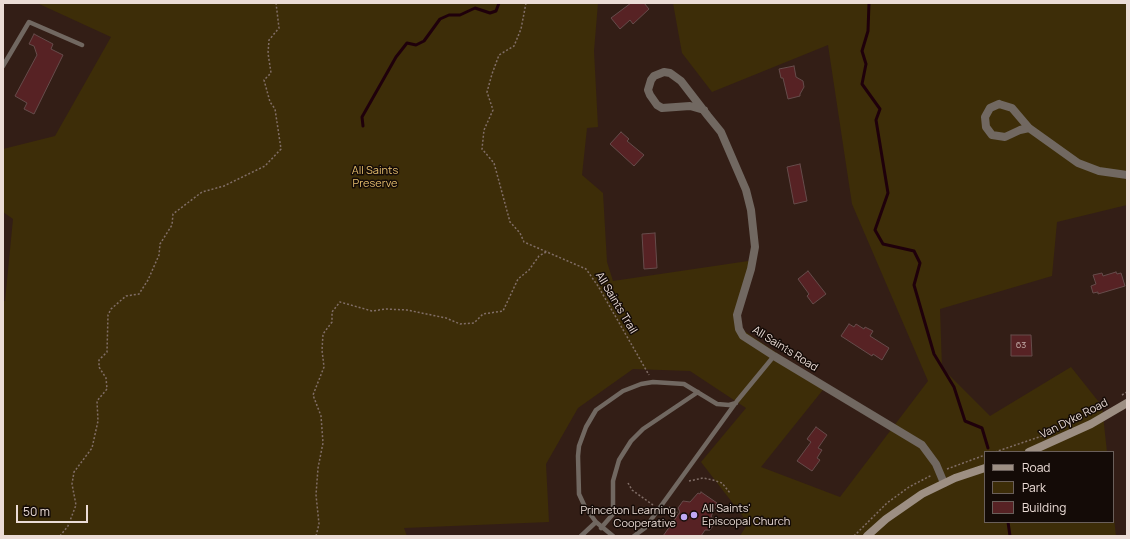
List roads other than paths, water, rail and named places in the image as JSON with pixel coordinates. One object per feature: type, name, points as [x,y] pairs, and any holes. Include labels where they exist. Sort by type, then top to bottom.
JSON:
[{"type":"street","name":"All Saints Road","points":[[704,110],[690,106],[662,108],[657,105],[648,90],[651,80],[659,73],[670,73],[681,81],[704,110],[721,132],[746,190],[751,210],[755,247],[752,269],[737,322],[743,336],[918,443],[929,453],[940,472],[944,483]]},
{"type":"street","points":[[1030,128],[1020,130],[1005,137],[996,137],[986,127],[985,117],[990,108],[1000,104],[1005,105],[1012,108],[1030,128],[1036,131],[1059,151],[1078,163],[1099,171],[1127,175]]},
{"type":"street","name":"Van Dyke Road","points":[[1031,451],[1091,424],[1127,403]]},
{"type":"street","points":[[867,536],[886,518],[907,503],[944,483],[984,468]]},
{"type":"lane","points":[[3,66],[30,22],[82,45]]},
{"type":"lane","points":[[634,536],[645,528],[736,403],[774,356]]},
{"type":"lane","points":[[613,536],[601,528],[582,502],[578,486],[578,456],[586,427],[596,410],[614,396],[633,386],[653,382],[684,384],[708,400],[717,404],[729,405],[736,403]]},
{"type":"lane","points":[[601,528],[612,514],[613,481],[619,460],[631,441],[644,429],[698,392]]},
{"type":"lane","points":[[581,536],[596,522]]},
{"type":"waterway","points":[[363,126],[362,117],[396,57],[407,43],[416,45],[424,41],[440,19],[449,15],[460,15],[475,8],[490,13],[496,11],[499,3]]},
{"type":"waterway","points":[[869,3],[868,31],[862,51],[866,64],[862,84],[880,109],[876,120],[888,193],[875,230],[883,244],[914,251],[920,263],[914,285],[934,354],[954,387],[965,421],[982,428],[988,448]]},
{"type":"waterway","points":[[1008,523],[1010,536]]},
{"type":"place","name":"All Saints' Episcopal Church","points":[[694,515]]},
{"type":"place","name":"Princeton Learning Cooperative","points":[[684,517]]},
{"type":"park label","name":"All Saints Preserve","points":[[375,177]]}]
